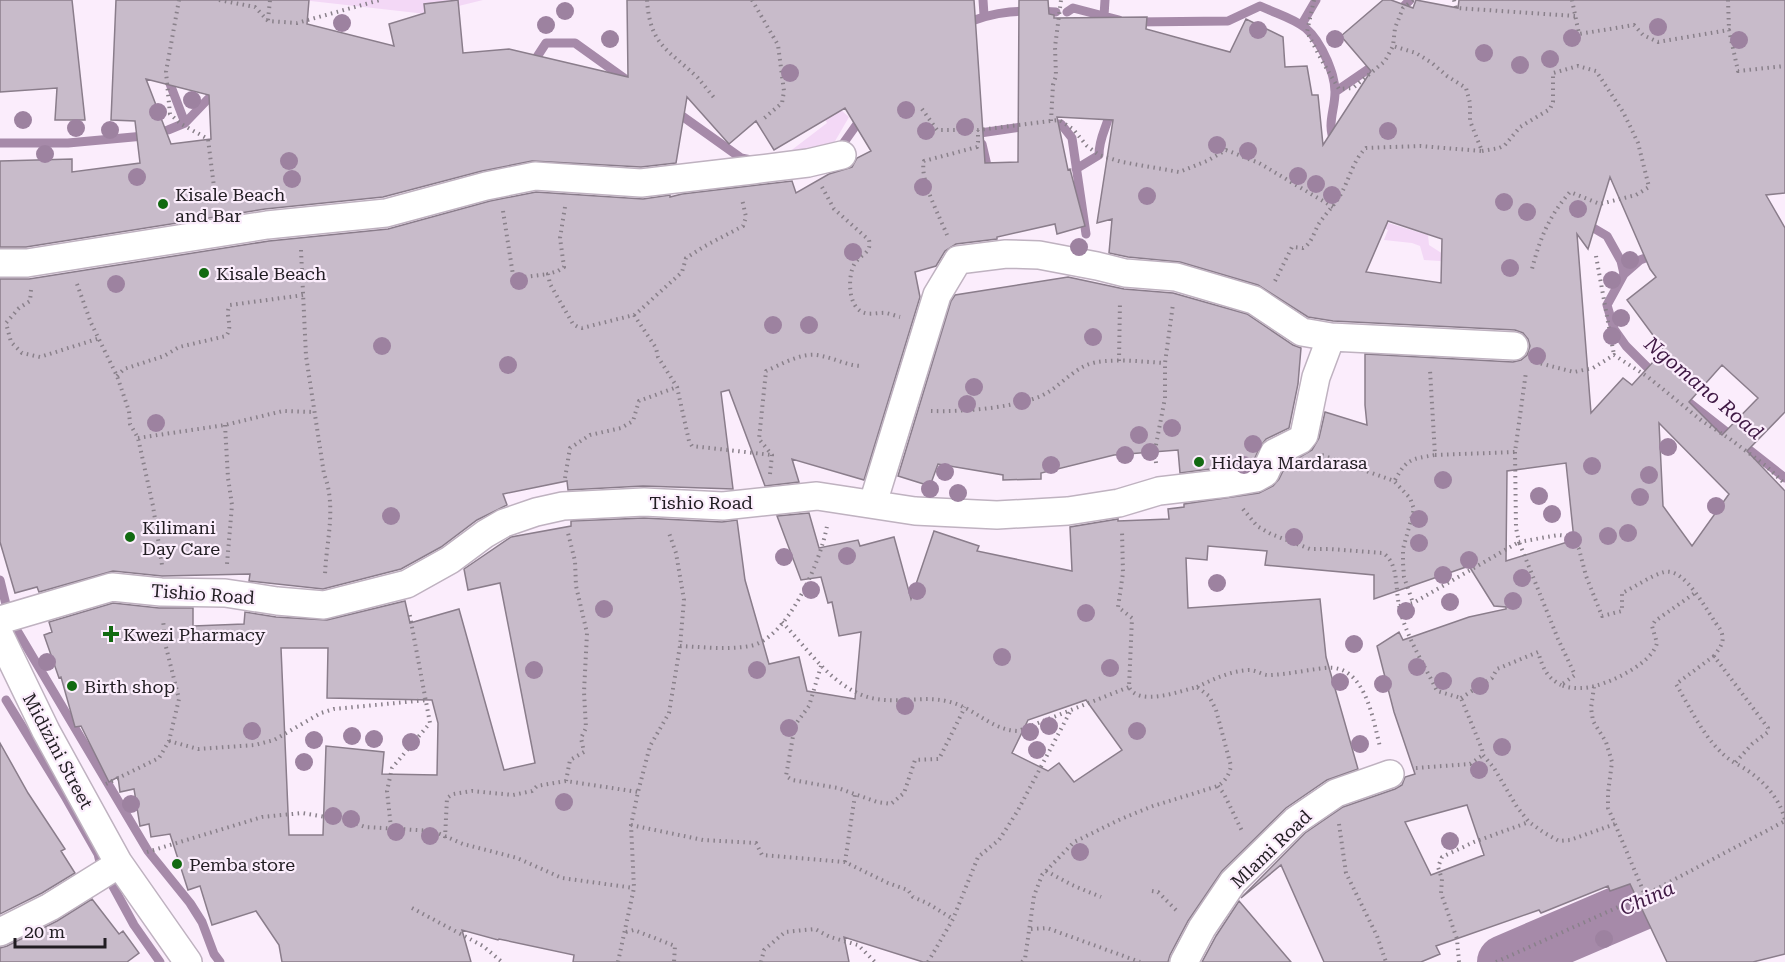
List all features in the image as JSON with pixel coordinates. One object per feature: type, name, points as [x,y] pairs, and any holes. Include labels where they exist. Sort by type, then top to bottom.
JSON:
[{"type":"street","points":[[0,263],[27,262],[220,231],[386,213],[499,183],[535,176],[641,183],[808,163],[842,155]]},
{"type":"street","points":[[873,503],[937,295],[958,260],[1006,254],[1040,255],[1125,273],[1176,277],[1254,300],[1302,332],[1332,337],[1514,346]]},
{"type":"street","points":[[1300,440],[1304,435],[1316,377],[1332,337]]},
{"type":"street","name":"Tishio Road","points":[[0,620],[112,587],[161,592],[225,593],[324,605],[407,584],[450,560],[504,523],[563,506],[659,503],[723,506],[817,496],[915,511],[997,515],[1068,511],[1119,503],[1159,491],[1227,483],[1262,475],[1274,453],[1300,440]]},
{"type":"street","name":"Midizini Street","points":[[0,636],[46,731],[118,863],[188,962]]},
{"type":"street","name":"Mlami Road","points":[[1184,962],[1233,882],[1295,821],[1336,793],[1390,774]]},
{"type":"street","points":[[0,932],[50,907],[118,863]]},
{"type":"path","points":[[179,0],[166,72],[170,114],[181,124],[208,139],[220,231]]},
{"type":"path","points":[[219,0],[255,7],[268,21],[297,23],[380,0]]},
{"type":"path","points":[[268,21],[270,0]]},
{"type":"path","points":[[646,0],[648,15],[661,46],[698,79],[716,100]]},
{"type":"path","points":[[752,0],[778,45],[784,91],[782,103],[762,120]]},
{"type":"path","points":[[1314,0],[1307,32],[1338,89],[1353,88],[1385,61],[1393,46],[1395,28],[1403,8],[1413,0]]},
{"type":"path","points":[[1455,0],[1456,8],[1575,16]]},
{"type":"path","points":[[1572,0],[1579,34],[1634,25],[1643,35],[1658,42],[1729,30]]},
{"type":"path","points":[[1728,0],[1729,30],[1738,71],[1785,66]]},
{"type":"path","points":[[1051,121],[1053,85],[1056,76],[1056,39],[1061,2]]},
{"type":"path","points":[[1393,46],[1416,53],[1466,88],[1470,103],[1470,121],[1482,152]]},
{"type":"path","points":[[1254,300],[1264,298],[1270,291],[1292,247],[1306,246],[1324,215],[1333,207],[1342,193],[1354,165],[1366,148],[1420,146],[1482,152],[1499,148],[1505,145],[1516,130],[1550,109],[1553,102],[1553,73],[1578,66],[1596,71],[1623,112],[1638,143],[1649,187],[1636,195],[1600,204],[1570,192],[1559,204],[1541,236],[1532,269]]},
{"type":"path","points":[[922,109],[936,130],[978,130],[1059,120],[1073,129],[1087,146],[1099,155],[1122,162],[1179,172],[1207,161],[1226,150],[1258,164],[1333,207]]},
{"type":"path","points":[[958,260],[929,189],[922,164],[924,161],[976,147],[978,130]]},
{"type":"path","points":[[808,163],[834,209],[869,240],[868,252],[854,264],[850,285],[858,309],[868,314],[885,313],[927,326]]},
{"type":"path","points":[[548,274],[550,284],[573,324],[578,327],[582,328],[634,315],[682,272],[687,258],[743,226],[746,217],[736,172]]},
{"type":"path","points":[[499,183],[513,275],[516,278],[524,278],[548,274],[564,267],[561,228],[572,178]]},
{"type":"path","points":[[299,222],[306,356],[324,474],[329,488],[331,512],[325,561],[324,605]]},
{"type":"path","points":[[70,255],[78,287],[91,322],[117,376],[129,411],[130,424],[138,438],[162,566],[161,592],[166,647],[179,699],[170,741],[159,758],[107,784],[74,783]]},
{"type":"path","points":[[1596,256],[1614,355],[1648,377],[1785,484]]},
{"type":"path","points":[[27,262],[32,298],[19,308],[6,323],[11,342],[22,353],[40,357],[100,338]]},
{"type":"path","points":[[1119,361],[1120,300],[1125,273]]},
{"type":"path","points":[[1159,491],[1155,450],[1165,398],[1165,363],[1176,277]]},
{"type":"path","points":[[117,376],[124,369],[164,356],[179,347],[226,336],[231,326],[227,312],[230,305],[304,296]]},
{"type":"path","points":[[634,315],[656,348],[658,357],[677,387],[692,446],[772,455]]},
{"type":"path","points":[[1429,343],[1436,454]]},
{"type":"path","points":[[767,502],[772,455],[759,439],[766,371],[814,354],[853,366],[863,366]]},
{"type":"path","points":[[1561,685],[1575,675],[1519,542],[1516,528],[1515,452],[1527,360],[1574,372],[1593,368],[1614,355]]},
{"type":"path","points":[[901,409],[955,412],[1017,403],[1042,395],[1087,365],[1119,361],[1165,363]]},
{"type":"path","points":[[566,781],[570,760],[584,752],[582,738],[586,728],[584,669],[587,633],[576,586],[575,561],[563,506],[564,481],[570,448],[590,435],[621,428],[633,421],[639,401],[677,387]]},
{"type":"path","points":[[138,438],[225,425],[283,411],[314,412]]},
{"type":"path","points":[[225,425],[232,505],[225,593]]},
{"type":"path","points":[[1300,440],[1312,451],[1323,456],[1395,481],[1410,498],[1414,509],[1403,549],[1403,563],[1404,577],[1413,603]]},
{"type":"path","points":[[1395,481],[1402,467],[1410,460],[1436,454],[1515,452]]},
{"type":"path","points":[[1227,483],[1247,515],[1257,526],[1271,534],[1310,549],[1383,553],[1389,557],[1394,568],[1399,606],[1405,623],[1437,691],[1461,698],[1492,678],[1497,669],[1538,652],[1550,679],[1561,685],[1579,688],[1594,687],[1629,671],[1650,657],[1657,643],[1652,626],[1655,621],[1695,593]]},
{"type":"path","points":[[680,646],[718,648],[752,646],[770,637],[795,606],[824,541],[828,519],[817,496]]},
{"type":"path","points":[[618,962],[634,888],[631,825],[650,746],[669,713],[680,646],[684,600],[676,553],[659,503]]},
{"type":"path","points":[[1119,503],[1123,573],[1118,607],[1132,618],[1129,687],[1138,696],[1150,697],[1197,687],[1223,675],[1251,670],[1267,676],[1327,667],[1344,670],[1352,676],[1365,695],[1390,774],[1429,766],[1470,764],[1483,755]]},
{"type":"path","points":[[1399,606],[1413,603],[1519,542],[1558,535],[1568,536],[1579,549],[1588,582],[1602,616],[1622,612],[1622,593],[1662,573],[1676,573],[1686,580],[1724,637],[1723,644],[1714,656],[1676,684],[1709,739],[1722,754],[1748,770],[1767,787],[1780,803],[1785,821],[1645,896],[1496,962]]},
{"type":"path","points":[[391,828],[387,791],[392,768],[430,723],[408,605],[407,584]]},
{"type":"path","points":[[782,622],[821,666],[857,694],[901,701],[930,699],[947,701],[965,707],[1005,730],[1018,731],[1129,687]]},
{"type":"path","points":[[1714,656],[1768,728],[1768,732],[1752,744],[1735,763]]},
{"type":"path","points":[[821,666],[809,706],[795,725],[786,776],[792,780],[838,788],[884,804],[891,804],[904,793],[915,760],[939,759],[965,707]]},
{"type":"path","points":[[1022,962],[1025,959],[1034,897],[1042,875],[1074,842],[1153,806],[1218,786],[1225,781],[1231,766],[1216,710],[1209,696],[1197,687]]},
{"type":"path","points":[[1594,687],[1591,708],[1593,721],[1606,742],[1612,762],[1608,808],[1645,896]]},
{"type":"path","points":[[1461,698],[1483,755],[1529,822],[1559,841],[1570,840],[1614,824]]},
{"type":"path","points":[[170,741],[198,750],[255,745],[274,740],[321,713],[334,709],[427,700]]},
{"type":"path","points":[[928,962],[953,919],[978,857],[999,840],[1005,831],[1071,711]]},
{"type":"path","points":[[445,838],[447,798],[453,794],[472,791],[513,795],[532,791],[537,786],[566,781],[638,792]]},
{"type":"path","points":[[1218,786],[1257,860]]},
{"type":"path","points":[[1336,793],[1346,873],[1377,936],[1386,962]]},
{"type":"path","points":[[845,862],[855,795]]},
{"type":"path","points":[[118,863],[262,817],[302,813],[349,821],[365,827],[433,831],[463,844],[517,858],[562,878],[634,888]]},
{"type":"path","points":[[1459,962],[1457,939],[1441,893],[1442,879],[1438,867],[1442,857],[1474,842],[1529,822]]},
{"type":"path","points":[[631,825],[703,840],[756,843],[762,855],[845,862],[908,890],[913,897],[953,919]]},
{"type":"path","points":[[1046,871],[1101,897]]},
{"type":"path","points":[[412,908],[483,946],[502,962]]},
{"type":"path","points":[[1030,929],[1047,928],[1140,962]]},
{"type":"path","points":[[761,962],[764,950],[785,932],[815,929],[830,937],[858,945],[875,962]]},
{"type":"path","points":[[626,932],[634,930],[675,946],[674,962]]},
{"type":"shaded area","points":[[302,0],[483,0],[426,14]]},
{"type":"shaded area","points":[[818,90],[849,117],[834,143],[781,161],[827,123],[814,96]]},
{"type":"shaded area","points":[[1385,222],[1428,235],[1429,245],[1466,273],[1440,261],[1424,260],[1420,246],[1384,240],[1388,230],[1376,224]]},
{"type":"building","points":[[0,0],[72,0],[85,120],[55,120],[57,88],[0,92]]},
{"type":"building","points":[[116,0],[309,0],[307,24],[394,46],[389,24],[425,13],[424,4],[458,0],[463,53],[509,49],[628,77],[627,0],[974,0],[985,163],[1018,162],[1019,0],[1048,0],[1049,14],[1054,15],[1054,18],[1147,17],[1146,29],[1230,52],[1246,19],[1283,37],[1285,67],[1307,66],[1312,95],[1318,95],[1323,145],[1371,71],[1341,36],[1383,0],[1391,0],[1413,8],[1416,0],[1458,8],[1459,0],[1785,0],[1785,193],[1766,195],[1785,228],[1785,412],[1747,451],[1785,491],[1785,954],[1753,962],[1667,962],[1630,884],[1610,891],[1608,886],[1541,913],[1539,910],[1436,946],[1440,954],[1421,962],[1324,962],[1281,865],[1241,898],[1305,833],[1343,807],[1395,789],[1402,785],[1405,777],[1415,774],[1394,712],[1377,646],[1399,632],[1403,640],[1469,617],[1506,609],[1506,607],[1494,606],[1469,566],[1374,599],[1374,575],[1265,565],[1267,551],[1208,546],[1207,560],[1186,558],[1188,608],[1320,599],[1326,657],[1358,769],[1327,780],[1286,808],[1222,871],[1188,921],[1168,962],[923,962],[844,937],[849,962],[573,962],[574,955],[498,940],[462,930],[471,962],[282,962],[279,945],[256,911],[212,925],[200,886],[188,890],[170,834],[151,837],[149,824],[140,826],[134,789],[120,792],[118,777],[109,782],[81,726],[75,727],[61,677],[59,678],[44,635],[52,632],[49,622],[113,603],[159,608],[193,608],[193,626],[244,624],[245,612],[276,617],[327,620],[405,601],[410,623],[459,609],[504,770],[535,763],[500,583],[468,590],[464,569],[511,537],[571,526],[571,521],[644,518],[722,522],[737,520],[745,580],[769,664],[799,657],[807,691],[855,699],[861,632],[839,636],[832,602],[828,603],[821,577],[801,580],[777,516],[809,513],[819,548],[858,540],[860,546],[894,537],[911,599],[934,531],[979,546],[977,551],[1072,571],[1070,527],[1118,519],[1118,521],[1169,519],[1168,509],[1184,507],[1184,504],[1259,493],[1273,486],[1286,465],[1312,450],[1319,438],[1325,412],[1367,425],[1365,354],[1513,362],[1527,355],[1530,346],[1523,333],[1515,330],[1333,321],[1308,317],[1258,285],[1180,262],[1109,253],[1112,219],[1097,223],[1113,120],[1057,117],[1068,170],[1070,169],[1085,226],[1057,234],[1055,224],[997,237],[997,239],[956,244],[945,251],[936,266],[915,272],[920,297],[864,480],[792,459],[799,482],[765,486],[729,390],[721,392],[733,489],[643,486],[568,490],[567,481],[503,494],[507,505],[477,520],[441,547],[401,569],[323,589],[249,581],[250,574],[162,576],[113,571],[39,592],[37,587],[15,593],[0,542],[0,279],[29,279],[269,241],[388,229],[490,201],[536,192],[643,199],[792,181],[796,193],[829,174],[852,167],[857,158],[871,151],[845,108],[774,150],[756,121],[729,144],[687,97],[676,163],[641,167],[532,161],[482,171],[383,197],[265,209],[26,247],[0,247],[0,161],[72,159],[72,172],[140,163],[135,121],[111,120]],"holes":[[[146,79],[209,95],[211,139],[171,144]],[[1610,177],[1650,269],[1656,277],[1627,300],[1664,350],[1632,385],[1623,378],[1591,413],[1577,234],[1588,249]],[[1388,221],[1442,239],[1441,283],[1366,272]],[[1722,365],[1758,398],[1722,435],[1689,402]],[[1659,423],[1729,494],[1692,546],[1663,506]],[[1566,463],[1574,540],[1506,561],[1507,471]],[[281,648],[328,648],[327,698],[432,700],[438,723],[437,775],[382,774],[384,752],[326,746],[323,835],[289,835]],[[1086,700],[1122,750],[1074,782],[1059,763],[1048,771],[1012,753],[1028,720]],[[1467,805],[1484,855],[1431,875],[1405,822]]]},
{"type":"building","points":[[1068,277],[1124,289],[1173,293],[1247,314],[1301,348],[1298,384],[1289,428],[1266,439],[1253,462],[1180,473],[1178,450],[1114,455],[1041,473],[1041,479],[1003,480],[1003,475],[938,464],[930,486],[898,476],[951,301],[955,295]]},
{"type":"building","points":[[0,743],[28,793],[65,849],[61,851],[75,873],[0,914]]},
{"type":"building","points":[[92,899],[119,934],[123,931],[139,953],[127,962],[0,962],[0,948],[57,921]]},
{"type":"building","points":[[1239,901],[1291,962],[1202,962]]},
{"type":"waterway","points":[[983,0],[984,15]]},
{"type":"waterway","points":[[1104,16],[1105,0]]},
{"type":"waterway","points":[[1302,24],[1316,0]]},
{"type":"waterway","points":[[1400,15],[1410,0]]},
{"type":"waterway","points":[[1134,22],[1228,21],[1260,6],[1301,24],[1321,47],[1332,75],[1335,99],[1331,130],[1335,143]]},
{"type":"waterway","points":[[1067,12],[1073,8],[1119,20]]},
{"type":"waterway","points":[[965,24],[976,19],[1010,12],[1056,12]]},
{"type":"waterway","points":[[531,66],[546,43],[575,43],[628,81]]},
{"type":"waterway","points":[[1335,92],[1370,68],[1376,60]]},
{"type":"waterway","points":[[167,76],[185,123]]},
{"type":"waterway","points":[[0,143],[68,143],[144,136],[185,123],[208,99],[219,95]]},
{"type":"waterway","points":[[1076,169],[1099,155],[1110,109]]},
{"type":"waterway","points":[[675,111],[741,158],[751,160]]},
{"type":"waterway","points":[[836,150],[840,148],[862,117]]},
{"type":"waterway","points":[[1047,124],[1061,124],[1072,138],[1086,234]]},
{"type":"waterway","points":[[980,133],[1028,126]]},
{"type":"waterway","points":[[982,144],[989,174]]},
{"type":"waterway","name":"Ngomano Road","points":[[1585,223],[1607,236],[1621,261],[1624,274],[1607,305],[1614,329],[1626,346],[1655,375]]},
{"type":"waterway","points":[[1624,274],[1640,260],[1656,254]]},
{"type":"waterway","name":"Ngomano Road","points":[[1682,397],[1785,478]]},
{"type":"waterway","points":[[0,580],[9,617],[148,851],[190,903],[202,922],[214,954],[220,962]]},
{"type":"waterway","points":[[6,700],[98,854],[101,866],[96,870]]},
{"type":"waterway","name":"China","points":[[1504,962],[1656,897],[1735,859],[1785,827]]},
{"type":"waterway","points":[[105,882],[109,879],[134,925],[160,962]]},
{"type":"place","name":"Kisale Beach and Bar","points":[[163,204]]},
{"type":"place","name":"Kisale Beach","points":[[204,273]]},
{"type":"place","name":"Hidaya Mardarasa","points":[[1199,462]]},
{"type":"place","name":"Kilimani Day Care","points":[[130,537]]},
{"type":"place","name":"Kwezi Pharmacy","points":[[111,634]]},
{"type":"place","name":"Birth shop","points":[[72,686]]},
{"type":"place","name":"Pemba store","points":[[177,864]]}]
